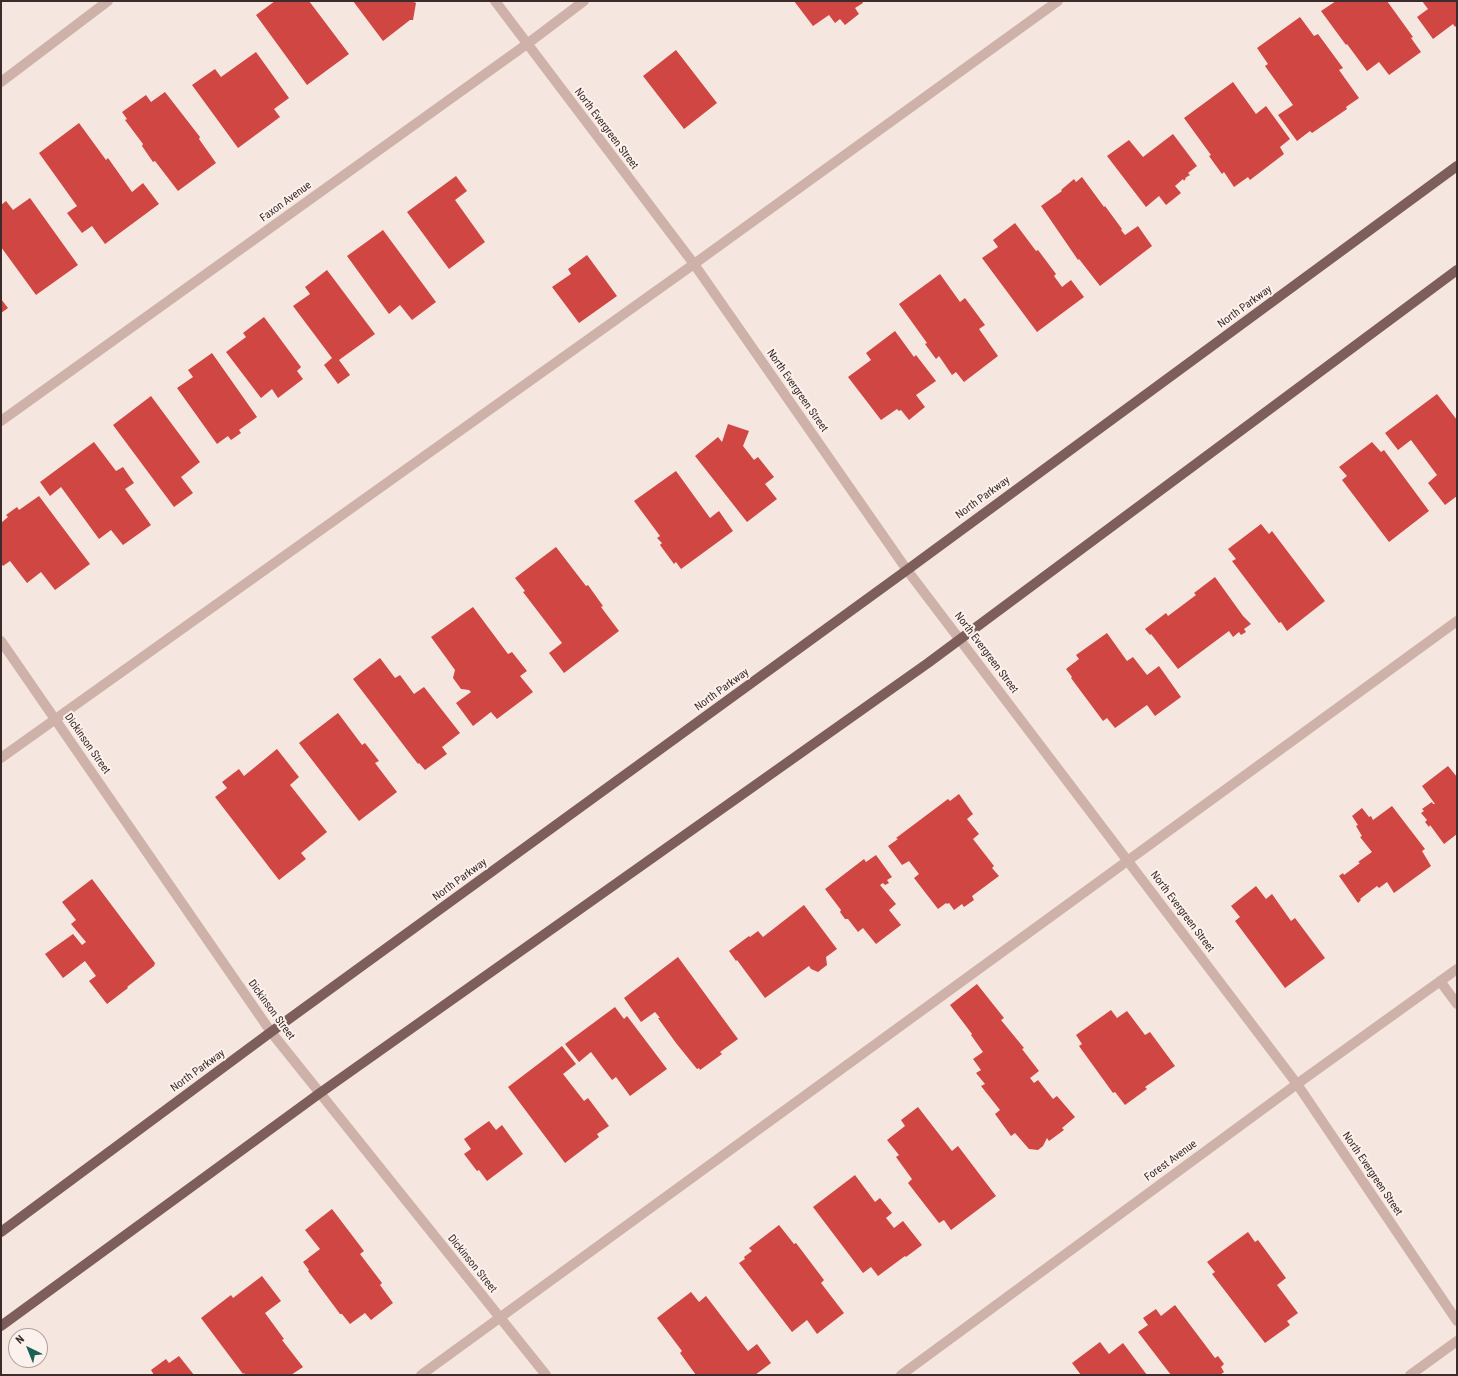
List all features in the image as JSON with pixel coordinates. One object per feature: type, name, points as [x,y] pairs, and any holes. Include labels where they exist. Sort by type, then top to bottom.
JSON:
[{"type":"main road","name":"North Parkway","points":[[1,1232],[271,1032],[907,570],[1052,462],[1457,166]]},
{"type":"main road","points":[[1,1326],[320,1094],[928,664],[1457,270]]},
{"type":"street","points":[[1,82],[108,1]]},
{"type":"street","name":"North Evergreen Street","points":[[495,1],[694,264],[907,570],[1297,1084],[1457,1321]]},
{"type":"street","name":"Faxon Avenue","points":[[1,421],[527,44],[584,1]]},
{"type":"street","points":[[1,758],[694,264],[1058,1]]},
{"type":"street","points":[[421,1375],[1457,621]]},
{"type":"street","name":"Dickinson Street","points":[[1,641],[271,1032],[546,1375]]},
{"type":"street","name":"Forest Avenue","points":[[901,1375],[1297,1084],[1457,969]]},
{"type":"street","points":[[1440,981],[1457,1004]]},
{"type":"street","points":[[1410,1375],[1457,1341]]},
{"type":"building","points":[[275,1],[309,1],[349,54],[307,85],[256,15]]},
{"type":"building","points":[[353,1],[412,1],[416,3],[413,20],[410,20],[383,41]]},
{"type":"building","points":[[794,1],[862,1],[863,3],[855,8],[859,14],[845,25],[840,19],[835,23],[829,15],[813,26]]},
{"type":"building","points":[[1336,1],[1387,1],[1413,37],[1411,38],[1421,52],[1389,75],[1379,62],[1367,71],[1321,11]]},
{"type":"building","points":[[1422,1],[1457,1],[1457,25],[1455,27],[1453,24],[1433,39],[1417,17],[1428,9]]},
{"type":"building","points":[[1300,17],[1314,36],[1318,34],[1343,68],[1339,70],[1359,98],[1346,107],[1347,109],[1312,133],[1310,131],[1297,141],[1278,115],[1293,105],[1265,66],[1268,64],[1257,48]]},
{"type":"building","points":[[676,50],[717,103],[684,129],[643,76]]},
{"type":"building","points":[[256,52],[289,98],[274,109],[280,117],[238,148],[192,85],[215,69],[221,77]]},
{"type":"building","points":[[1233,82],[1256,114],[1266,106],[1290,139],[1280,147],[1284,154],[1250,180],[1248,177],[1234,187],[1224,172],[1222,174],[1209,156],[1211,155],[1184,118]]},
{"type":"building","points":[[165,92],[200,137],[199,139],[216,163],[178,191],[155,161],[153,162],[142,146],[143,144],[125,120],[127,119],[122,112],[146,95],[151,102]]},
{"type":"building","points":[[79,123],[106,160],[108,158],[132,192],[143,183],[159,204],[105,244],[92,226],[82,233],[67,213],[77,206],[39,153]]},
{"type":"building","points":[[1173,134],[1197,166],[1188,173],[1190,175],[1185,178],[1184,181],[1183,179],[1175,186],[1181,193],[1166,205],[1159,196],[1146,207],[1107,156],[1129,140],[1143,157]]},
{"type":"building","points":[[456,176],[467,191],[455,200],[485,242],[449,269],[407,212]]},
{"type":"building","points":[[1082,177],[1104,207],[1105,206],[1125,235],[1138,226],[1152,246],[1100,286],[1079,259],[1078,260],[1041,206],[1062,191],[1061,190],[1074,179],[1076,182]]},
{"type":"building","points":[[30,198],[78,265],[36,295],[1,247],[1,205],[6,201],[13,210]]},
{"type":"building","points":[[1015,223],[1056,274],[1054,276],[1062,287],[1071,280],[1084,297],[1037,332],[982,258],[998,247],[993,240]]},
{"type":"building","points":[[383,230],[436,302],[412,320],[400,305],[389,314],[347,256]]},
{"type":"building","points":[[587,255],[617,296],[579,323],[552,287],[571,274],[568,269]]},
{"type":"building","points":[[327,270],[375,334],[339,360],[350,375],[338,384],[324,365],[332,358],[293,306],[310,294],[305,287]]},
{"type":"building","points":[[940,274],[960,302],[965,298],[985,325],[979,329],[998,356],[964,382],[956,372],[952,375],[939,356],[936,359],[925,344],[927,343],[899,304]]},
{"type":"building","points":[[1,299],[8,308],[1,313]]},
{"type":"building","points":[[264,317],[301,367],[297,371],[303,379],[278,398],[272,389],[261,398],[226,352],[246,337],[243,333]]},
{"type":"building","points":[[895,331],[914,357],[916,355],[936,381],[916,395],[925,407],[909,420],[901,410],[899,411],[897,409],[881,420],[848,377],[871,360],[866,353]]},
{"type":"building","points":[[212,353],[257,417],[239,430],[241,433],[231,440],[228,436],[217,444],[177,388],[193,377],[188,370]]},
{"type":"building","points":[[1437,394],[1457,420],[1457,496],[1445,505],[1428,483],[1437,475],[1411,440],[1398,450],[1385,433]]},
{"type":"building","points":[[151,396],[200,462],[181,477],[193,493],[174,507],[113,425]]},
{"type":"building","points":[[728,424],[749,431],[743,446],[754,460],[758,457],[774,477],[765,484],[777,499],[747,522],[695,456],[718,437],[722,442]]},
{"type":"building","points":[[94,442],[116,471],[123,467],[134,483],[125,489],[151,525],[123,545],[111,530],[99,539],[61,487],[50,496],[40,482]]},
{"type":"building","points":[[1372,442],[1381,452],[1384,450],[1429,511],[1389,542],[1342,480],[1347,476],[1339,467]]},
{"type":"building","points":[[676,471],[710,518],[719,511],[733,531],[681,569],[676,562],[674,564],[660,545],[662,543],[657,538],[660,536],[634,501]]},
{"type":"building","points":[[39,496],[90,564],[55,590],[41,572],[27,583],[10,561],[3,566],[1,563],[1,523],[8,517],[6,515],[17,507],[19,510]]},
{"type":"building","points":[[1261,524],[1269,534],[1272,531],[1325,601],[1287,631],[1281,622],[1279,623],[1232,561],[1236,559],[1228,549]]},
{"type":"building","points":[[556,547],[586,586],[588,585],[603,606],[601,607],[619,631],[564,673],[549,653],[562,643],[523,592],[525,591],[515,578]]},
{"type":"building","points":[[1215,577],[1243,616],[1251,624],[1244,629],[1246,632],[1241,635],[1239,632],[1233,637],[1229,631],[1178,669],[1151,634],[1150,635],[1145,629],[1166,613],[1168,616],[1196,595],[1194,593]]},
{"type":"building","points":[[473,607],[508,654],[512,652],[527,671],[520,676],[533,692],[497,719],[491,712],[473,726],[456,703],[471,692],[469,690],[461,689],[453,678],[455,670],[431,637]]},
{"type":"building","points":[[1107,633],[1127,661],[1133,657],[1147,675],[1159,666],[1181,697],[1155,716],[1147,705],[1115,728],[1107,718],[1103,721],[1066,669],[1079,659],[1076,655]]},
{"type":"building","points":[[380,658],[395,678],[400,675],[414,694],[424,687],[460,733],[442,747],[447,754],[425,770],[419,763],[418,764],[353,679]]},
{"type":"building","points":[[338,713],[362,745],[365,743],[379,761],[375,763],[397,792],[359,821],[299,743]]},
{"type":"building","points":[[277,749],[299,777],[290,785],[327,832],[301,853],[306,859],[279,880],[215,797],[227,788],[222,782],[239,769],[244,776]]},
{"type":"building","points":[[1448,766],[1457,777],[1457,834],[1444,844],[1430,825],[1429,827],[1425,822],[1427,820],[1421,813],[1424,811],[1422,809],[1432,802],[1435,804],[1422,786]]},
{"type":"building","points":[[959,794],[973,814],[967,819],[979,834],[973,839],[994,866],[992,868],[999,876],[972,896],[974,900],[964,907],[962,904],[954,910],[949,903],[946,903],[938,909],[914,878],[919,874],[909,861],[902,865],[888,846],[898,839],[896,838],[948,799],[950,801]]},
{"type":"building","points":[[1392,806],[1425,849],[1422,851],[1431,866],[1394,893],[1387,882],[1379,888],[1377,886],[1360,899],[1361,900],[1358,903],[1339,876],[1343,873],[1344,875],[1372,852],[1360,837],[1362,836],[1356,826],[1358,825],[1352,816],[1362,808],[1369,817],[1371,816],[1373,820]]},
{"type":"building","points":[[876,855],[892,877],[887,880],[889,883],[885,885],[883,883],[880,885],[896,904],[889,910],[901,925],[876,944],[863,928],[858,932],[848,919],[845,919],[840,912],[841,910],[825,889],[864,859],[866,862]]},
{"type":"building","points":[[92,879],[155,963],[154,966],[107,1004],[89,981],[96,976],[85,961],[63,978],[45,954],[73,934],[82,945],[86,942],[71,924],[76,920],[62,902]]},
{"type":"building","points":[[1256,886],[1266,899],[1272,894],[1291,921],[1295,918],[1325,958],[1285,988],[1235,921],[1240,917],[1231,906]]},
{"type":"building","points":[[804,905],[837,949],[826,957],[827,965],[818,972],[811,969],[809,966],[765,998],[729,951],[758,931],[763,937]]},
{"type":"building","points":[[678,957],[738,1039],[720,1052],[722,1054],[700,1070],[699,1068],[697,1069],[676,1043],[655,1012],[641,1022],[624,998]]},
{"type":"building","points":[[977,984],[1004,1018],[1001,1020],[1024,1048],[1022,1049],[1039,1071],[1030,1078],[1034,1083],[1038,1080],[1053,1099],[1057,1096],[1075,1117],[1062,1128],[1064,1130],[1049,1141],[1047,1138],[1043,1146],[1038,1150],[1029,1149],[1015,1133],[1011,1136],[995,1114],[1000,1110],[981,1086],[985,1084],[976,1073],[981,1070],[973,1059],[983,1052],[971,1035],[972,1034],[950,1005]]},
{"type":"building","points":[[615,1007],[624,1019],[627,1016],[667,1069],[630,1096],[616,1077],[612,1080],[591,1052],[579,1062],[565,1044]]},
{"type":"building","points":[[1111,1010],[1117,1018],[1127,1011],[1145,1035],[1150,1032],[1175,1066],[1145,1087],[1147,1089],[1125,1105],[1115,1092],[1113,1093],[1079,1046],[1082,1044],[1076,1035]]},
{"type":"building","points":[[562,1046],[576,1064],[563,1074],[584,1101],[588,1098],[609,1126],[597,1134],[599,1137],[565,1163],[508,1087]]},
{"type":"building","points":[[918,1107],[952,1151],[958,1146],[996,1196],[951,1230],[944,1220],[939,1223],[908,1183],[912,1179],[896,1157],[899,1155],[887,1140],[905,1126],[901,1120]]},
{"type":"building","points":[[489,1121],[496,1130],[502,1125],[523,1154],[487,1181],[464,1154],[471,1149],[464,1139]]},
{"type":"building","points":[[855,1175],[875,1202],[880,1198],[892,1213],[886,1218],[894,1228],[903,1221],[922,1245],[878,1276],[871,1267],[863,1273],[813,1207]]},
{"type":"building","points":[[332,1209],[364,1251],[360,1254],[382,1283],[380,1285],[393,1303],[371,1320],[365,1313],[350,1324],[342,1314],[340,1314],[303,1262],[320,1249],[305,1230]]},
{"type":"building","points":[[779,1225],[794,1244],[796,1243],[824,1280],[821,1283],[844,1313],[817,1334],[807,1320],[792,1332],[739,1263],[752,1251],[749,1248]]},
{"type":"building","points":[[1248,1232],[1255,1242],[1258,1240],[1286,1278],[1277,1285],[1298,1313],[1287,1321],[1290,1325],[1265,1343],[1212,1274],[1215,1272],[1207,1262]]},
{"type":"building","points":[[262,1276],[281,1301],[265,1313],[284,1339],[282,1340],[303,1367],[291,1375],[243,1374],[201,1318],[231,1295],[233,1298]]},
{"type":"building","points":[[691,1292],[699,1302],[706,1296],[748,1351],[757,1344],[771,1363],[755,1375],[696,1375],[680,1353],[682,1351],[657,1318]]},
{"type":"building","points":[[1175,1305],[1215,1358],[1218,1356],[1224,1364],[1221,1367],[1224,1372],[1220,1375],[1171,1375],[1138,1332],[1148,1325],[1143,1318],[1156,1309],[1161,1316]]},
{"type":"building","points":[[1100,1342],[1109,1354],[1123,1343],[1147,1375],[1081,1375],[1072,1363]]},
{"type":"building","points":[[179,1356],[194,1375],[154,1375],[151,1370],[166,1359],[169,1363]]}]
